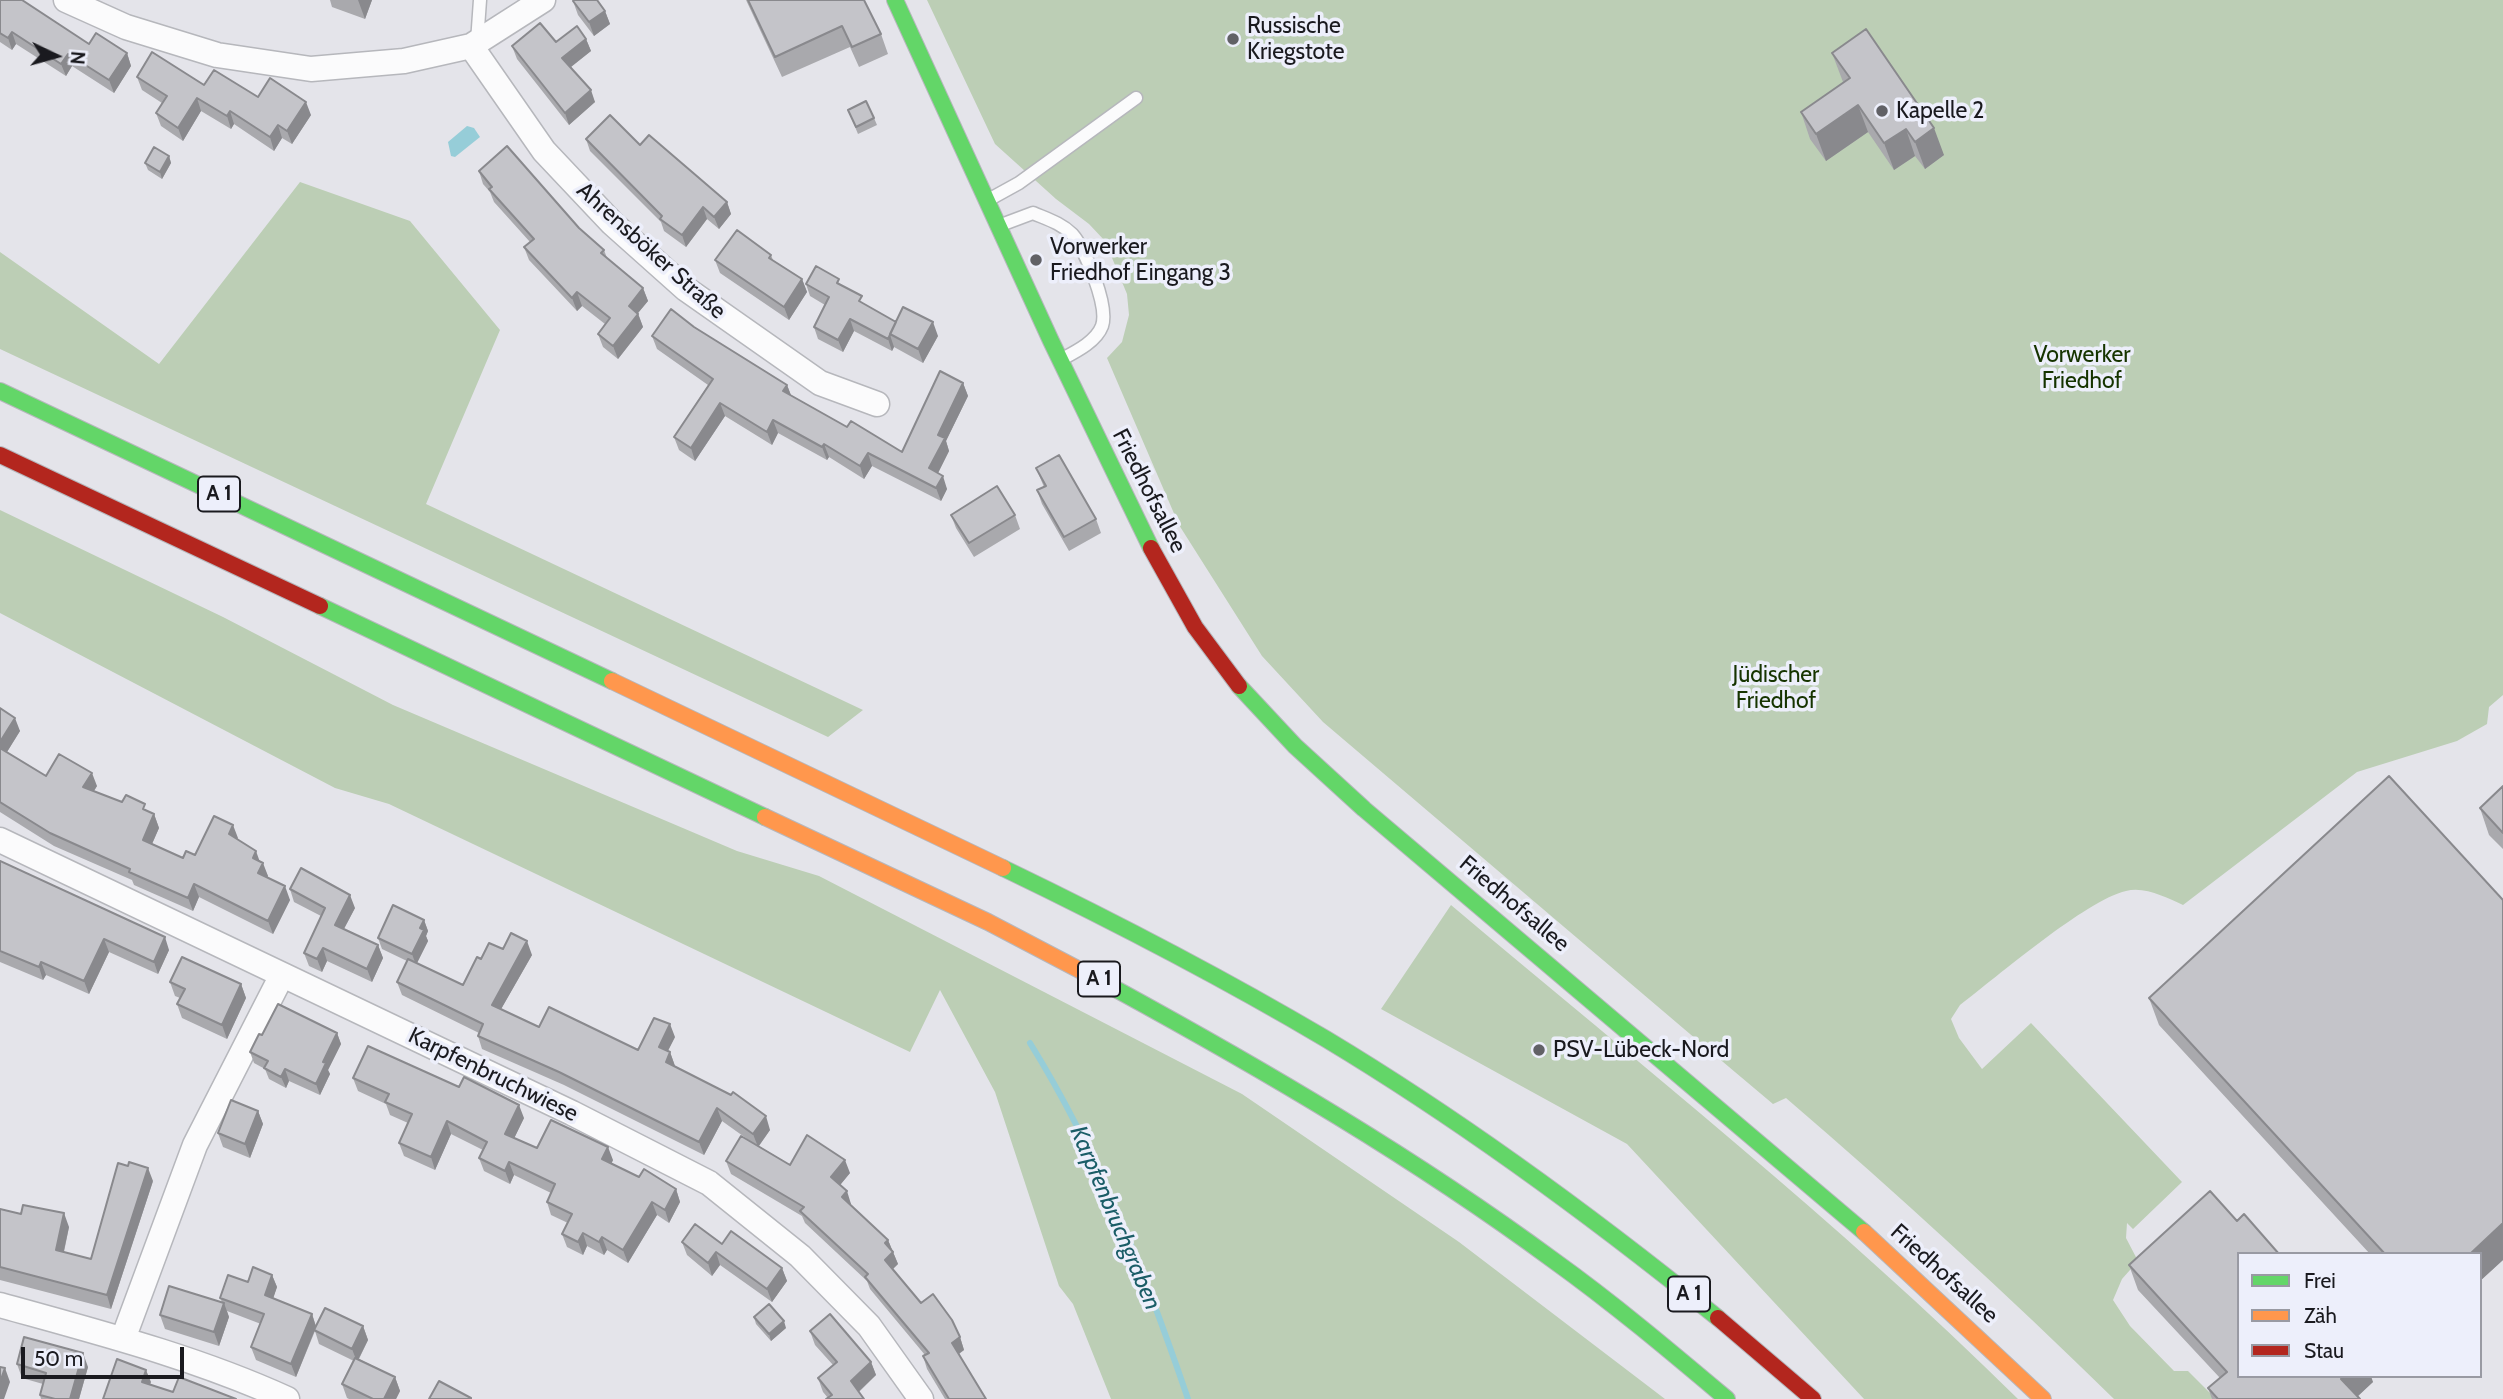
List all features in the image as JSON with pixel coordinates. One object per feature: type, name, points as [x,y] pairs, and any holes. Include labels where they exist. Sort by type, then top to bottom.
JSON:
[{"type":"main road","name":"Friedhofsallee","points":[[895,0],[986,201],[1136,519],[1191,623],[1233,679],[1279,730],[1382,822],[1831,1203],[1984,1340],[2043,1399]]},
{"type":"main road","name":"A 1","points":[[0,391],[475,615],[1154,943],[1425,1102],[1560,1195],[1738,1332],[1813,1399]]},
{"type":"main road","name":"A 1","points":[[0,455],[988,922],[1140,1000],[1265,1070],[1401,1153],[1547,1254],[1727,1399]]},
{"type":"street","points":[[66,0],[127,27],[217,55],[311,69],[404,61],[474,44],[543,0]]},
{"type":"street","name":"Ahrensböker Straße","points":[[474,44],[544,151],[612,223],[686,289],[820,383],[877,404]]},
{"type":"street","name":"Karpfenbruchwiese","points":[[0,839],[572,1113],[709,1183],[800,1256],[860,1317],[914,1385],[921,1399]]},
{"type":"street","points":[[123,1339],[195,1145],[282,975]]},
{"type":"street","points":[[0,1305],[123,1339],[245,1380],[286,1399]]},
{"type":"lane","points":[[474,44],[480,0]]},
{"type":"lane","points":[[986,201],[1019,183],[1136,98]]},
{"type":"lane","points":[[998,226],[1033,213],[1059,224],[1073,236],[1099,290],[1104,311],[1102,328],[1082,349],[1060,360]]},
{"type":"green space","name":"Vorwerker Friedhof","points":[[927,0],[2503,0],[2503,695],[2489,707],[2487,724],[2457,741],[2357,772],[2183,905],[2156,894],[2133,890],[2109,897],[2088,909],[1960,1005],[1951,1019],[1959,1038],[1982,1069],[2031,1023],[2182,1182],[2133,1229],[2127,1223],[2126,1238],[2138,1261],[2122,1279],[2113,1300],[2130,1326],[2174,1371],[2188,1371],[2216,1399],[2114,1399],[1911,1208],[1786,1098],[1773,1104],[1710,1051],[1323,722],[1262,656],[1179,525],[1107,358],[1122,342],[1129,315],[1127,294],[1105,241],[1089,224],[1056,199],[995,144]]},
{"type":"green space","points":[[300,182],[410,221],[500,330],[426,504],[863,710],[828,737],[0,349],[0,252],[159,364]]},
{"type":"green space","points":[[0,510],[223,617],[393,705],[737,851],[819,876],[1242,1094],[1459,1242],[1665,1399],[1111,1399],[1073,1304],[1059,1286],[995,1092],[940,990],[910,1052],[389,804],[335,788],[0,613]]},
{"type":"green space","points":[[1451,905],[1811,1208],[2018,1399],[1864,1399],[1627,1144],[1381,1009]]},
{"type":"water","points":[[467,126],[474,128],[480,137],[455,157],[451,156],[448,142]]},
{"type":"building","points":[[0,0],[22,0],[89,44],[96,33],[127,53],[109,80],[68,54],[61,64],[12,32],[8,38],[0,33]]},
{"type":"building","points":[[574,0],[597,0],[605,11],[589,22]]},
{"type":"building","points":[[748,0],[864,0],[881,34],[852,47],[842,26],[775,57]]},
{"type":"building","points":[[540,23],[556,42],[577,26],[586,39],[562,58],[591,90],[565,113],[512,46]]},
{"type":"building","points":[[1866,29],[1934,128],[1915,142],[1906,129],[1884,143],[1858,105],[1816,134],[1801,112],[1850,78],[1832,53]]},
{"type":"building","points":[[152,52],[204,85],[214,70],[258,97],[270,78],[306,102],[287,131],[278,125],[270,137],[230,111],[227,116],[197,98],[178,128],[156,113],[167,96],[137,77]]},
{"type":"building","points":[[866,101],[874,118],[856,127],[848,110]]},
{"type":"building","points":[[610,115],[640,145],[649,135],[727,202],[714,217],[703,207],[682,235],[660,219],[662,216],[586,139]]},
{"type":"building","points":[[507,146],[579,228],[604,250],[601,253],[643,288],[629,306],[638,314],[613,346],[598,334],[610,318],[577,292],[572,298],[524,247],[534,239],[489,189],[492,187],[479,171]]},
{"type":"building","points":[[154,147],[169,156],[160,172],[145,163]]},
{"type":"building","points":[[737,230],[771,255],[769,258],[802,279],[784,307],[715,260]]},
{"type":"building","points":[[816,266],[839,279],[837,283],[862,296],[859,301],[896,322],[888,339],[850,319],[838,340],[814,327],[829,297],[806,284]]},
{"type":"building","points":[[903,307],[933,322],[918,349],[890,334]]},
{"type":"building","points":[[671,309],[694,327],[787,385],[783,391],[847,427],[851,421],[902,452],[940,371],[963,383],[938,435],[945,438],[929,468],[943,476],[936,488],[868,453],[860,466],[824,444],[822,447],[773,420],[767,432],[720,403],[691,448],[674,437],[713,379],[652,336]]},
{"type":"building","points":[[1059,455],[1096,519],[1064,537],[1037,490],[1046,486],[1036,468]]},
{"type":"building","points":[[997,486],[1015,515],[969,543],[951,515]]},
{"type":"building","points":[[0,708],[15,718],[0,742]]},
{"type":"building","points":[[0,748],[46,776],[59,754],[92,773],[83,787],[122,802],[126,795],[145,804],[143,809],[154,814],[143,840],[183,858],[186,851],[195,855],[214,816],[233,825],[229,834],[256,851],[253,858],[263,863],[258,873],[285,886],[268,921],[194,884],[188,898],[129,872],[130,869],[50,833],[0,802]]},
{"type":"building","points":[[2389,776],[2503,900],[2503,1223],[2472,1252],[2383,1252],[2149,998]]},
{"type":"building","points":[[2503,786],[2503,833],[2480,808]]},
{"type":"building","points":[[0,861],[165,937],[154,962],[104,939],[84,981],[41,962],[39,967],[0,951]]},
{"type":"building","points":[[301,868],[350,895],[335,925],[378,945],[367,969],[323,948],[317,959],[304,953],[325,908],[290,889]]},
{"type":"building","points":[[393,905],[424,920],[420,928],[424,930],[412,954],[378,938]]},
{"type":"building","points":[[511,933],[527,941],[492,1005],[539,1027],[549,1007],[638,1050],[654,1018],[670,1024],[659,1047],[670,1052],[666,1062],[731,1095],[733,1092],[766,1116],[753,1134],[717,1108],[699,1142],[559,1072],[478,1036],[483,1024],[397,982],[408,959],[463,985],[477,957],[481,959],[489,943],[503,949]]},
{"type":"building","points":[[182,957],[241,984],[222,1025],[177,1004],[185,989],[170,982]]},
{"type":"building","points":[[278,1004],[337,1033],[316,1084],[285,1069],[281,1077],[264,1068],[268,1061],[250,1052]]},
{"type":"building","points":[[368,1046],[459,1087],[464,1077],[519,1105],[505,1134],[537,1148],[551,1120],[608,1147],[602,1159],[639,1177],[644,1169],[676,1189],[665,1210],[652,1202],[623,1250],[602,1237],[599,1242],[583,1233],[578,1242],[562,1234],[572,1214],[547,1202],[555,1184],[509,1162],[505,1171],[479,1158],[487,1142],[447,1121],[431,1157],[399,1143],[412,1114],[385,1102],[389,1094],[353,1078]]},
{"type":"building","points":[[231,1100],[258,1111],[245,1144],[218,1133]]},
{"type":"building","points":[[807,1135],[845,1160],[831,1177],[847,1191],[842,1197],[888,1240],[885,1243],[893,1252],[885,1260],[921,1303],[933,1294],[952,1320],[960,1337],[952,1343],[986,1399],[949,1399],[923,1356],[929,1353],[865,1277],[868,1274],[800,1211],[804,1207],[726,1161],[741,1136],[790,1165]]},
{"type":"building","points":[[129,1162],[148,1168],[107,1295],[0,1267],[0,1209],[21,1214],[23,1205],[64,1213],[56,1250],[91,1259],[118,1163],[128,1166]]},
{"type":"building","points":[[2210,1191],[2237,1221],[2244,1214],[2277,1252],[2237,1252],[2237,1378],[2342,1378],[2360,1399],[2218,1399],[2208,1388],[2227,1372],[2129,1265]]},
{"type":"building","points":[[695,1224],[722,1244],[731,1231],[782,1268],[767,1289],[716,1252],[708,1263],[682,1242]]},
{"type":"building","points":[[253,1267],[272,1275],[265,1295],[312,1314],[291,1364],[251,1347],[264,1314],[220,1298],[228,1275],[248,1282]]},
{"type":"building","points":[[169,1286],[224,1303],[214,1332],[160,1315]]},
{"type":"building","points":[[769,1304],[784,1321],[769,1334],[754,1317]]},
{"type":"building","points":[[325,1308],[363,1326],[352,1349],[314,1330]]},
{"type":"building","points":[[830,1314],[871,1362],[851,1381],[864,1399],[826,1399],[832,1395],[818,1378],[837,1362],[810,1331]]},
{"type":"building","points":[[24,1337],[83,1353],[70,1399],[40,1395],[46,1373],[17,1364]]},
{"type":"building","points":[[355,1358],[395,1377],[384,1399],[373,1399],[342,1384]]},
{"type":"building","points":[[117,1359],[146,1370],[142,1382],[173,1392],[179,1377],[236,1399],[103,1399]]},
{"type":"building","points":[[0,1367],[5,1368],[0,1382]]},
{"type":"building","points":[[439,1381],[471,1398],[471,1399],[429,1399]]},
{"type":"waterway","name":"Karpfenbruchgraben","points":[[1030,1043],[1078,1128],[1119,1217],[1188,1399]]},
{"type":"traffic: fast","points":[[895,0],[1051,341],[1151,548]]},
{"type":"traffic: fast","points":[[0,391],[612,681]]},
{"type":"traffic: fast","points":[[320,606],[765,817]]},
{"type":"traffic: fast","points":[[1239,686],[1295,746],[1364,809],[1864,1232]]},
{"type":"traffic: fast","points":[[1003,868],[1207,972],[1326,1039],[1428,1103],[1623,1243],[1718,1318]]},
{"type":"traffic: fast","points":[[1112,987],[1337,1116],[1500,1222],[1597,1293],[1727,1399]]},
{"type":"traffic: slow","points":[[612,681],[1003,868]]},
{"type":"traffic: slow","points":[[765,817],[988,922],[1112,987]]},
{"type":"traffic: slow","points":[[1864,1232],[2043,1399]]},
{"type":"traffic: jam","points":[[0,455],[320,606]]},
{"type":"traffic: jam","points":[[1151,548],[1195,627],[1239,686]]},
{"type":"traffic: jam","points":[[1718,1318],[1813,1399]]},
{"type":"place","name":"Russische Kriegstote","points":[[1233,39]]},
{"type":"place","name":"Kapelle 2","points":[[1882,111]]},
{"type":"place","name":"Vorwerker Friedhof Eingang 3","points":[[1036,260]]},
{"type":"place","name":"PSV-Lübeck-Nord","points":[[1539,1050]]},
{"type":"park label","name":"Jüdischer Friedhof","points":[[1776,688]]}]
